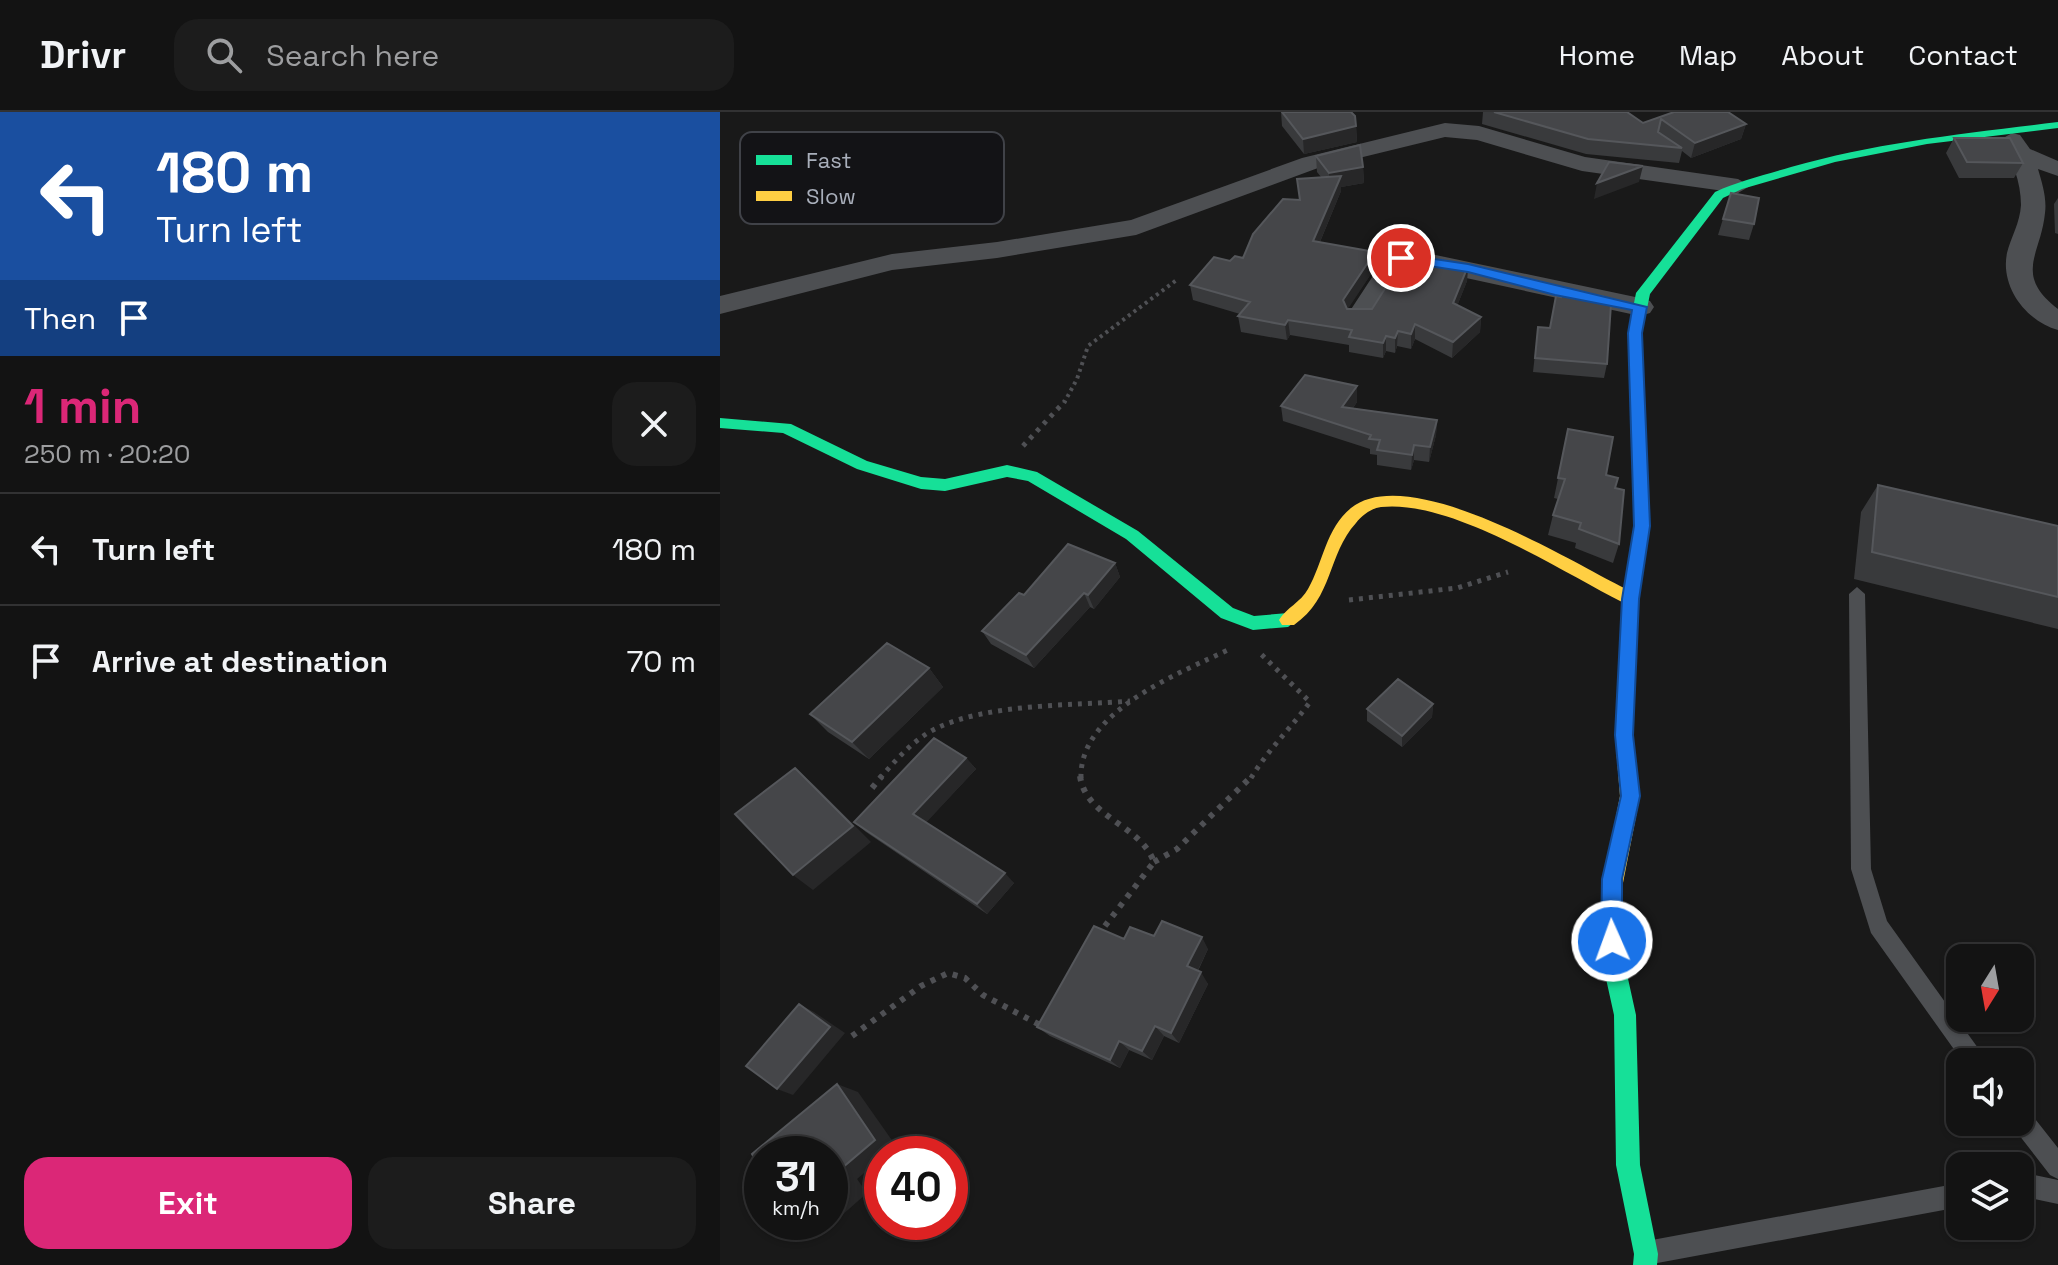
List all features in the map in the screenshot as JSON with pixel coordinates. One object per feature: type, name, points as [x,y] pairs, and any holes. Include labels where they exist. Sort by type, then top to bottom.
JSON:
[{"type":"street","points":[[1410,112],[1445,130]]},
{"type":"street","points":[[1645,1259],[1628,1165],[1625,1015],[1614,965],[1610,918],[1612,879],[1630,796],[1624,735],[1631,599],[1642,526],[1635,333],[1643,293],[1703,212],[1719,195],[1738,186],[1833,159],[1927,141],[2058,125]]},
{"type":"street","points":[[720,305],[892,262],[997,250],[1136,227],[1310,163],[1445,130],[1479,133],[1582,164],[1738,186]]},
{"type":"street","points":[[2007,132],[2021,154],[2033,201],[2017,274],[2026,292],[2046,314],[2058,321]]},
{"type":"street","points":[[2021,154],[2058,169]]},
{"type":"street","points":[[1360,317],[1393,265],[1407,257],[1640,307]]},
{"type":"street","points":[[720,423],[782,427],[840,456],[927,485],[954,485],[1013,470],[1034,476],[1160,555],[1221,609],[1254,624],[1286,621],[1313,605],[1339,535],[1351,515],[1379,501],[1411,501],[1438,508],[1631,599]]},
{"type":"lane","points":[[1857,594],[1861,869],[1878,926],[1967,1048]]},
{"type":"lane","points":[[2034,1136],[2058,1167]]},
{"type":"lane","points":[[2034,1187],[2058,1192]]},
{"type":"lane","points":[[1645,1259],[1946,1198]]},
{"type":"path","points":[[997,472],[1062,406],[1077,379],[1088,346],[1178,279]]},
{"type":"path","points":[[1313,605],[1457,588],[1510,572],[1537,555]]},
{"type":"path","points":[[1154,862],[1151,849],[1090,802],[1079,780],[1082,756],[1102,723],[1131,701],[1246,641],[1254,624]]},
{"type":"path","points":[[1091,945],[1154,862],[1177,849],[1249,781],[1264,756],[1284,737],[1310,702],[1246,641]]},
{"type":"path","points":[[872,788],[905,749],[936,728],[1046,708],[1131,701]]},
{"type":"path","points":[[852,1036],[921,986],[948,973],[965,978],[983,995],[1038,1024],[1055,1017]]},
{"type":"building","points":[[1282,112],[1351,112],[1355,116],[1356,126],[1303,139]]},
{"type":"building","points":[[1494,112],[1627,112],[1643,123],[1674,112],[1728,112],[1746,124],[1695,143],[1661,119],[1658,132],[1682,148],[1588,139]]},
{"type":"building","points":[[1954,138],[2010,138],[2023,163],[1967,162]]},
{"type":"building","points":[[1360,145],[1363,167],[1329,173],[1316,156]]},
{"type":"building","points":[[1609,162],[1643,166],[1597,183]]},
{"type":"building","points":[[1341,176],[1313,241],[1375,252],[1343,300],[1347,309],[1372,309],[1405,257],[1412,254],[1468,266],[1453,303],[1481,317],[1453,342],[1415,324],[1411,334],[1398,331],[1395,338],[1386,336],[1383,343],[1349,337],[1352,330],[1288,320],[1285,325],[1238,316],[1250,302],[1190,285],[1214,257],[1230,261],[1235,256],[1243,258],[1253,234],[1283,199],[1300,200],[1297,179]]},
{"type":"building","points":[[1731,193],[1759,198],[1754,224],[1723,219]]},
{"type":"building","points":[[1562,290],[1603,296],[1603,303],[1611,304],[1607,364],[1535,358],[1538,327],[1550,328],[1556,296],[1561,297]]},
{"type":"building","points":[[1305,375],[1357,386],[1342,407],[1437,420],[1430,447],[1414,445],[1412,455],[1377,450],[1380,440],[1369,439],[1371,435],[1281,406]]},
{"type":"building","points":[[1568,429],[1613,437],[1606,475],[1618,478],[1615,488],[1624,490],[1619,544],[1579,529],[1581,523],[1553,515],[1565,479],[1558,478]]},
{"type":"building","points":[[1878,485],[2058,526],[2058,597],[1872,552]]},
{"type":"building","points":[[1068,544],[1115,563],[1088,595],[1084,593],[1026,655],[982,631],[1019,593],[1024,595]]},
{"type":"building","points":[[887,643],[929,668],[852,742],[810,714]]},
{"type":"building","points":[[1398,679],[1433,704],[1402,736],[1367,709]]},
{"type":"building","points":[[934,738],[966,758],[913,814],[1005,873],[977,904],[854,822]]},
{"type":"building","points":[[795,768],[853,826],[793,875],[735,814]]},
{"type":"building","points":[[1162,921],[1202,937],[1187,966],[1201,972],[1171,1033],[1155,1026],[1142,1051],[1119,1041],[1110,1060],[1037,1027],[1094,926],[1124,939],[1130,927],[1154,936]]},
{"type":"building","points":[[799,1004],[830,1027],[777,1089],[746,1066]]},
{"type":"building","points":[[837,1084],[872,1136],[864,1136],[864,1149],[848,1163],[848,1136],[774,1136]]},
{"type":"traffic: fast","points":[[1637,384],[1635,333],[1643,293],[1719,195],[1738,186],[1833,159],[1927,141],[2058,125]]},
{"type":"traffic: fast","points":[[720,423],[786,428],[862,465],[921,483],[945,485],[1007,471],[1032,476],[1132,535],[1227,613],[1253,623],[1288,620]]},
{"type":"traffic: fast","points":[[1612,888],[1614,965],[1625,1015],[1628,1165],[1646,1254],[1645,1265]]},
{"type":"traffic: slow","points":[[1612,888],[1630,796],[1624,735],[1631,599],[1642,526],[1637,384]]},
{"type":"traffic: slow","points":[[1288,620],[1300,612],[1316,591],[1346,523],[1365,507],[1382,501],[1410,502],[1474,521],[1631,599]]},
{"type":"route","points":[[1401,258],[1468,268],[1555,291],[1640,307],[1635,333],[1637,460],[1642,526],[1631,599],[1624,735],[1630,796],[1612,879],[1612,941]]}]
